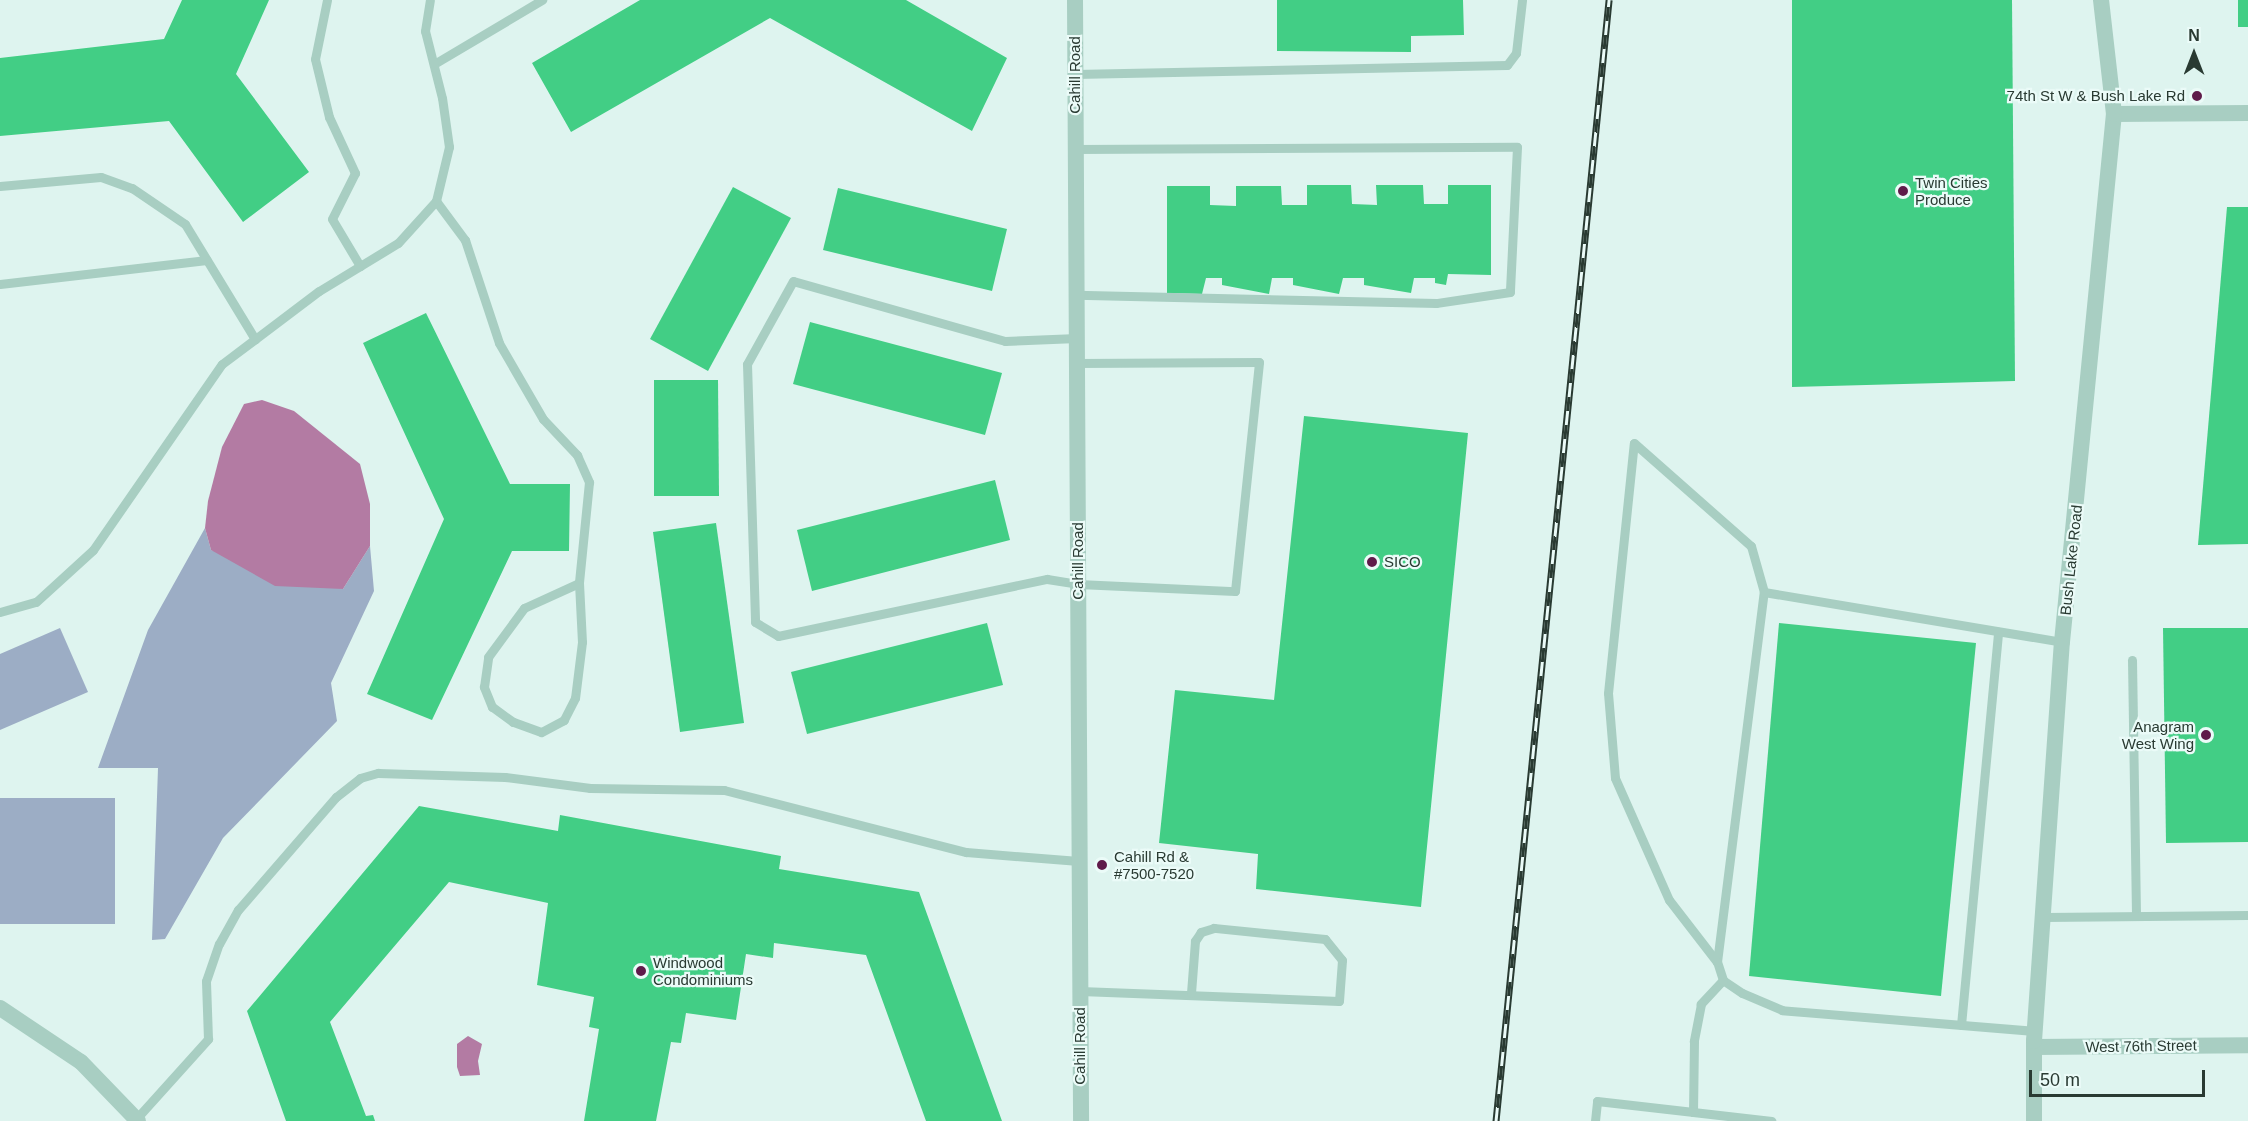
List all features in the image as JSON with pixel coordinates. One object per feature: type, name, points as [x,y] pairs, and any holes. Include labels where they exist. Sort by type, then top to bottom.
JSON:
[{"type":"street","name":"Cahill Road","points":[[1075,0],[1081,1121]]},
{"type":"street","name":"Bush Lake Road","points":[[2034,1121],[2034,1039],[2045,917],[2062,642],[2114,114],[2101,0]]},
{"type":"street","points":[[2114,114],[2248,113]]},
{"type":"street","points":[[0,1008],[81,1062],[137,1120]]},
{"type":"street","name":"West 76th Street","points":[[2034,1039],[2248,1045]]},
{"type":"lane","points":[[327,0],[315,59],[329,117],[355,173],[332,219],[360,266]]},
{"type":"lane","points":[[0,612],[36,602],[93,550],[222,364],[360,266],[398,243],[436,201],[449,147],[434,64],[425,31],[430,0]]},
{"type":"lane","points":[[434,64],[542,0]]},
{"type":"lane","points":[[1075,74],[1507,65],[1516,53],[1522,0]]},
{"type":"lane","points":[[1076,149],[1517,147],[1510,292],[1436,303],[1076,295]]},
{"type":"lane","points":[[0,186],[101,177],[132,188],[185,224],[255,339]]},
{"type":"lane","points":[[436,201],[465,240],[499,343],[543,419],[577,454],[589,482],[579,583],[582,642],[575,698],[564,720],[541,732],[513,722],[492,707],[484,687],[488,657],[524,608],[579,583]]},
{"type":"lane","points":[[0,284],[207,260]]},
{"type":"lane","points":[[1077,338],[1005,341],[793,281],[747,364],[755,622],[777,636],[1047,579],[1078,584],[1235,591],[1259,362],[1077,363]]},
{"type":"lane","points":[[1717,962],[1764,592],[1751,546],[1634,443],[1608,693],[1616,778],[1669,900],[1717,962],[1723,980],[1742,993],[1782,1010],[1961,1025],[2034,1039]]},
{"type":"lane","points":[[1764,592],[2062,642]]},
{"type":"lane","points":[[1961,1025],[1998,632]]},
{"type":"lane","points":[[2132,660],[2136,916]]},
{"type":"lane","points":[[137,1120],[208,1039],[206,981],[219,944],[238,910],[336,797],[360,778],[378,773],[505,777],[590,788],[723,790],[966,852],[1079,861]]},
{"type":"lane","points":[[2045,917],[2248,915]]},
{"type":"lane","points":[[1080,991],[1191,993],[1339,1001],[1342,960],[1325,939],[1214,928],[1201,932],[1195,940],[1191,993]]},
{"type":"lane","points":[[1693,1112],[1694,1041],[1701,1004],[1723,980]]},
{"type":"lane","points":[[1595,1121],[1597,1101],[1771,1121]]},
{"type":"shaded area","points":[[262,400],[294,411],[360,464],[370,504],[370,546],[343,589],[275,586],[211,550],[205,528],[208,501],[222,447],[244,404]]},
{"type":"shaded area","points":[[205,528],[211,550],[343,589],[370,546],[374,591],[331,683],[337,721],[223,838],[165,939],[152,940],[158,768],[98,768],[148,630]]},
{"type":"shaded area","points":[[60,628],[88,692],[0,730],[0,654]]},
{"type":"shaded area","points":[[0,798],[115,798],[115,924],[0,924]]},
{"type":"shaded area","points":[[468,1036],[482,1044],[478,1061],[480,1075],[460,1076],[457,1067],[457,1044]]},
{"type":"building","points":[[182,0],[269,0],[236,74],[309,172],[243,222],[169,121],[0,136],[0,58],[164,39]]},
{"type":"building","points":[[640,0],[906,0],[1007,58],[972,131],[770,18],[571,132],[532,63]]},
{"type":"building","points":[[1277,0],[1463,0],[1464,35],[1411,36],[1411,52],[1277,51]]},
{"type":"building","name":"Twin Cities Produce","points":[[1792,0],[2012,0],[2015,381],[1792,387]]},
{"type":"building","points":[[2238,0],[2248,0],[2248,27],[2238,27]]},
{"type":"building","points":[[1307,185],[1351,185],[1352,204],[1377,205],[1376,185],[1423,185],[1424,204],[1448,204],[1448,185],[1491,185],[1491,275],[1448,274],[1446,285],[1435,283],[1435,278],[1414,278],[1411,293],[1364,285],[1364,278],[1343,278],[1339,294],[1293,285],[1293,278],[1272,278],[1269,294],[1222,285],[1222,278],[1206,278],[1202,294],[1167,293],[1167,186],[1210,186],[1210,205],[1236,206],[1236,186],[1281,186],[1282,205],[1307,205]]},
{"type":"building","points":[[733,187],[791,218],[708,371],[650,339]]},
{"type":"building","points":[[838,188],[1007,229],[992,291],[823,250]]},
{"type":"building","points":[[2227,207],[2248,207],[2248,544],[2198,545]]},
{"type":"building","points":[[426,313],[510,484],[570,484],[569,551],[512,551],[432,720],[367,694],[444,519],[363,343]]},
{"type":"building","points":[[810,322],[1002,373],[985,435],[793,384]]},
{"type":"building","points":[[654,380],[718,380],[719,496],[654,496]]},
{"type":"building","name":"SICO","points":[[1304,416],[1468,433],[1421,907],[1256,889],[1258,854],[1159,843],[1175,690],[1274,700]]},
{"type":"building","points":[[995,480],[1010,540],[812,591],[797,530]]},
{"type":"building","points":[[716,523],[744,723],[680,732],[653,532]]},
{"type":"building","points":[[987,623],[1003,685],[807,734],[791,672]]},
{"type":"building","points":[[1779,623],[1976,643],[1941,996],[1749,976]]},
{"type":"building","name":"Anagram West Wing","points":[[2163,628],[2248,628],[2248,842],[2166,843]]},
{"type":"building","name":"Windwood Condominiums","points":[[419,806],[558,831],[560,815],[781,856],[779,869],[919,892],[1002,1121],[926,1121],[866,955],[774,943],[773,958],[746,954],[736,1020],[686,1013],[681,1043],[671,1042],[656,1121],[584,1121],[599,1029],[589,1027],[594,997],[537,985],[548,903],[449,882],[330,1022],[366,1116],[373,1115],[375,1121],[286,1121],[247,1011]]},
{"type":"railway","points":[[1496,1121],[1609,0]]},
{"type":"place","name":"74th St W & Bush Lake Rd","points":[[2197,96]]},
{"type":"place","name":"Twin Cities Produce","points":[[1903,191]]},
{"type":"place","name":"SICO","points":[[1372,562]]},
{"type":"place","name":"Anagram West Wing","points":[[2206,735]]},
{"type":"place","name":"Cahill Rd & #7500-7520","points":[[1102,865]]},
{"type":"place","name":"Windwood Condominiums","points":[[641,971]]}]
